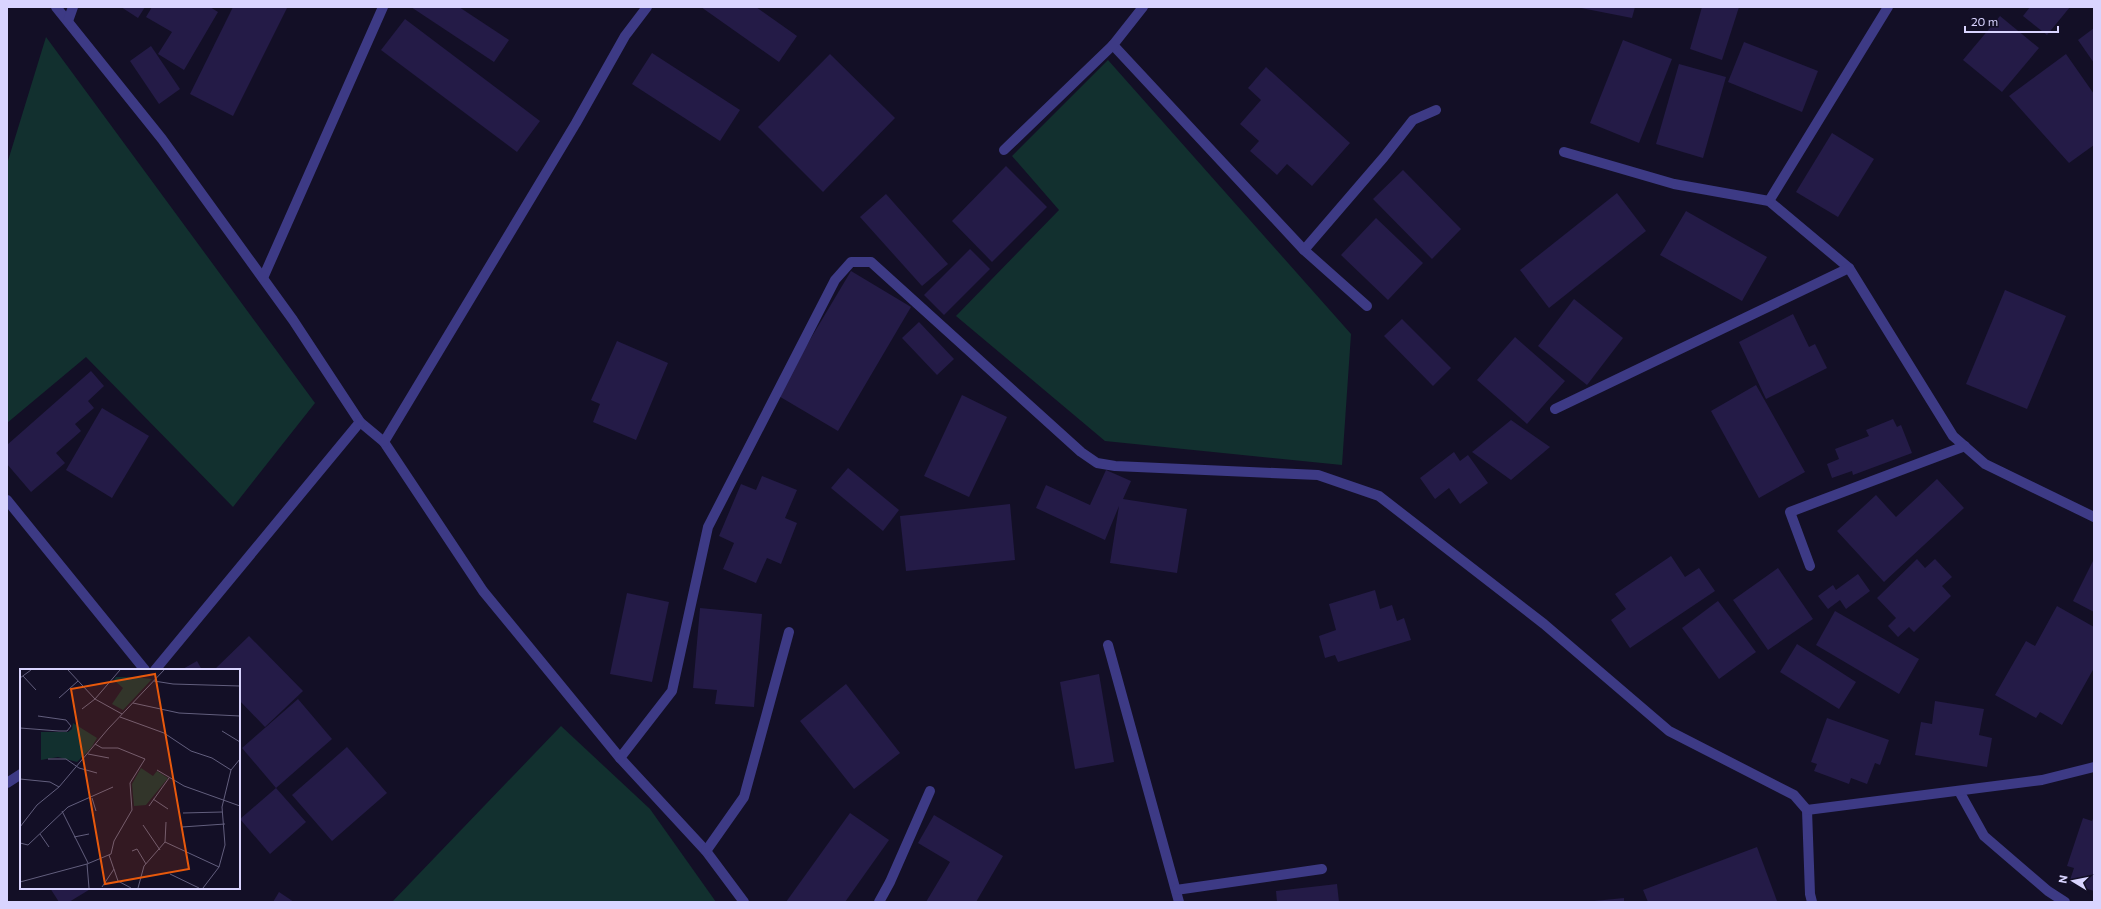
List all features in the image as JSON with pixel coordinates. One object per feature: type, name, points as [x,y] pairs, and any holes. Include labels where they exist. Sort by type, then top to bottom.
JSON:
[{"type":"street","points":[[56,7],[162,139],[293,320],[360,422],[384,442],[483,590],[620,758],[706,851],[744,902]]},
{"type":"street","points":[[68,21],[73,7]]},
{"type":"street","points":[[263,278],[383,7]]},
{"type":"street","points":[[384,442],[576,123],[625,36],[647,7]]},
{"type":"street","points":[[1004,150],[1112,45],[1143,7]]},
{"type":"street","points":[[1769,201],[1888,7]]},
{"type":"street","points":[[1112,45],[1304,250],[1367,306]]},
{"type":"street","points":[[1304,250],[1384,157],[1413,120],[1436,110]]},
{"type":"street","points":[[1564,152],[1674,184],[1769,201],[1849,268],[1953,436],[1985,464],[2094,517]]},
{"type":"street","points":[[620,758],[672,691],[708,527],[835,280],[851,262],[871,262],[1081,452],[1097,463],[1115,466],[1318,475],[1379,496],[1544,624],[1669,731],[1794,795],[1807,810],[1810,894],[1812,902]]},
{"type":"street","points":[[1555,409],[1849,268]]},
{"type":"street","points":[[156,669],[360,422]]},
{"type":"street","points":[[1810,566],[1790,512],[1964,446]]},
{"type":"street","points":[[7,500],[144,669]]},
{"type":"street","points":[[706,851],[744,797],[789,632]]},
{"type":"street","points":[[1108,645],[1179,902]]},
{"type":"street","points":[[1807,810],[2042,780],[2094,767]]},
{"type":"street","points":[[7,783],[20,775]]},
{"type":"street","points":[[879,902],[890,882],[930,791]]},
{"type":"street","points":[[1959,791],[1984,836],[2048,891],[2065,902]]},
{"type":"street","points":[[1176,890],[1322,869]]},
{"type":"green space","points":[[46,37],[315,403],[233,507],[86,357],[7,423],[7,164]]},
{"type":"green space","points":[[1108,60],[1351,334],[1342,465],[1105,441],[956,316],[1059,210],[1012,156]]},
{"type":"green space","points":[[561,726],[650,809],[716,902],[392,902]]},
{"type":"building","points":[[121,7],[145,7],[138,18]]},
{"type":"building","points":[[152,7],[210,7],[218,12],[184,70],[158,54],[172,32],[146,17]]},
{"type":"building","points":[[233,7],[287,8],[233,116],[190,94]]},
{"type":"building","points":[[411,7],[459,7],[509,40],[494,62]]},
{"type":"building","points":[[701,7],[756,7],[797,36],[779,62]]},
{"type":"building","points":[[1576,7],[1635,7],[1632,18]]},
{"type":"building","points":[[1702,7],[1739,7],[1722,60],[1690,49]]},
{"type":"building","points":[[2030,7],[2070,7],[2047,35],[2023,16]]},
{"type":"building","points":[[2000,16],[2039,48],[2002,92],[1963,60]]},
{"type":"building","points":[[405,19],[540,121],[517,152],[381,50]]},
{"type":"building","points":[[2094,28],[2094,63],[2078,40]]},
{"type":"building","points":[[1623,40],[1672,59],[1639,143],[1590,123]]},
{"type":"building","points":[[1744,42],[1818,71],[1802,112],[1728,82]]},
{"type":"building","points":[[151,46],[180,89],[159,104],[130,61]]},
{"type":"building","points":[[652,53],[740,110],[720,141],[632,84]]},
{"type":"building","points":[[830,54],[895,118],[823,192],[758,127]]},
{"type":"building","points":[[2066,54],[2094,94],[2094,145],[2069,163],[2009,96]]},
{"type":"building","points":[[1679,64],[1726,77],[1703,158],[1656,144]]},
{"type":"building","points":[[1266,67],[1350,143],[1312,186],[1287,164],[1277,175],[1250,151],[1259,141],[1240,124],[1261,100],[1248,88]]},
{"type":"building","points":[[1832,133],[1874,159],[1838,217],[1796,192]]},
{"type":"building","points":[[1006,166],[1047,207],[992,262],[952,221]]},
{"type":"building","points":[[1403,170],[1461,229],[1432,259],[1373,199]]},
{"type":"building","points":[[1617,193],[1646,231],[1549,308],[1520,270]]},
{"type":"building","points":[[886,194],[948,264],[922,286],[860,217]]},
{"type":"building","points":[[1686,211],[1767,257],[1742,301],[1660,255]]},
{"type":"building","points":[[1376,218],[1423,263],[1388,300],[1341,255]]},
{"type":"building","points":[[970,249],[990,269],[944,315],[924,295]]},
{"type":"building","points":[[851,271],[911,307],[838,431],[777,395]]},
{"type":"building","points":[[2005,290],[2066,316],[2027,409],[1966,384]]},
{"type":"building","points":[[1574,299],[1623,338],[1587,385],[1538,346]]},
{"type":"building","points":[[1793,314],[1809,347],[1815,344],[1827,368],[1766,399],[1739,342]]},
{"type":"building","points":[[1402,319],[1451,368],[1433,386],[1384,336]]},
{"type":"building","points":[[919,322],[954,359],[937,375],[902,338]]},
{"type":"building","points":[[1515,337],[1565,381],[1527,424],[1477,380]]},
{"type":"building","points":[[617,341],[668,363],[636,440],[593,422],[600,404],[591,400]]},
{"type":"building","points":[[91,371],[104,386],[88,401],[94,408],[75,424],[81,431],[56,453],[65,463],[31,492],[7,464],[7,445]]},
{"type":"building","points":[[1756,385],[1805,472],[1759,498],[1711,411]]},
{"type":"building","points":[[962,395],[1007,417],[969,497],[924,476]]},
{"type":"building","points":[[102,408],[149,436],[112,498],[66,470]]},
{"type":"building","points":[[1893,419],[1897,427],[1901,425],[1912,453],[1853,475],[1852,471],[1832,478],[1827,464],[1839,459],[1835,449],[1869,436],[1866,430]]},
{"type":"building","points":[[1511,420],[1550,447],[1511,480],[1472,452]]},
{"type":"building","points":[[1454,452],[1460,461],[1468,455],[1488,483],[1460,504],[1449,488],[1435,499],[1420,478]]},
{"type":"building","points":[[848,468],[899,510],[883,531],[831,488]]},
{"type":"building","points":[[1106,470],[1131,481],[1123,499],[1187,509],[1177,573],[1110,563],[1119,506],[1105,540],[1036,508],[1046,485],[1090,505]]},
{"type":"building","points":[[762,476],[797,490],[785,518],[797,523],[781,564],[767,558],[756,583],[723,569],[734,543],[719,536],[741,484],[756,490]]},
{"type":"building","points":[[1937,479],[1964,508],[1884,582],[1837,531],[1876,495],[1896,517]]},
{"type":"building","points":[[1010,504],[1015,560],[906,571],[900,516]]},
{"type":"building","points":[[1671,556],[1685,577],[1699,568],[1715,591],[1630,648],[1611,620],[1626,609],[1615,594]]},
{"type":"building","points":[[1917,559],[1925,568],[1935,559],[1952,577],[1942,586],[1951,596],[1914,632],[1909,627],[1898,637],[1888,626],[1896,618],[1877,598]]},
{"type":"building","points":[[2094,559],[2094,612],[2073,601]]},
{"type":"building","points":[[1778,568],[1813,619],[1768,650],[1733,600]]},
{"type":"building","points":[[1858,574],[1870,591],[1846,609],[1840,600],[1828,609],[1818,596],[1833,585],[1836,590]]},
{"type":"building","points":[[1375,590],[1380,609],[1392,605],[1397,621],[1404,618],[1411,640],[1338,662],[1335,655],[1325,658],[1319,636],[1336,630],[1329,604]]},
{"type":"building","points":[[627,593],[669,602],[652,682],[610,674]]},
{"type":"building","points":[[1718,601],[1756,652],[1719,679],[1682,628]]},
{"type":"building","points":[[2057,606],[2094,627],[2094,668],[2062,725],[2040,712],[2036,718],[1995,695],[2026,641],[2035,646]]},
{"type":"building","points":[[700,608],[762,614],[754,707],[715,704],[717,690],[693,688]]},
{"type":"building","points":[[1835,611],[1919,659],[1899,694],[1816,645]]},
{"type":"building","points":[[249,636],[303,691],[265,727],[240,701],[240,669],[215,669]]},
{"type":"building","points":[[1797,644],[1856,682],[1839,709],[1780,672]]},
{"type":"building","points":[[197,661],[201,669],[183,669]]},
{"type":"building","points":[[1099,674],[1114,762],[1075,769],[1060,682]]},
{"type":"building","points":[[846,684],[900,753],[854,789],[800,721]]},
{"type":"building","points":[[298,699],[332,739],[276,788],[242,748]]},
{"type":"building","points":[[1935,701],[1984,709],[1979,735],[1992,738],[1987,767],[1915,755],[1921,722],[1932,724]]},
{"type":"building","points":[[1827,718],[1889,740],[1880,765],[1875,763],[1867,784],[1851,778],[1849,784],[1814,771],[1817,764],[1811,762]]},
{"type":"building","points":[[347,747],[387,793],[332,841],[292,795]]},
{"type":"building","points":[[276,788],[306,822],[270,854],[240,819]]},
{"type":"building","points":[[850,813],[889,840],[845,902],[786,902]]},
{"type":"building","points":[[934,815],[1003,856],[976,902],[926,902],[950,862],[918,843]]},
{"type":"building","points":[[2094,816],[2094,891],[2069,883],[2074,868],[2067,866],[2083,818],[2092,821]]},
{"type":"building","points":[[1757,847],[1777,901],[1648,902],[1643,890]]},
{"type":"building","points":[[1337,884],[1339,902],[1277,902],[1276,891]]},
{"type":"building","points":[[51,889],[90,889],[69,902],[59,902]]},
{"type":"building","points":[[279,892],[294,902],[273,902]]},
{"type":"building","points":[[1624,898],[1624,902],[1594,902],[1594,901]]}]
